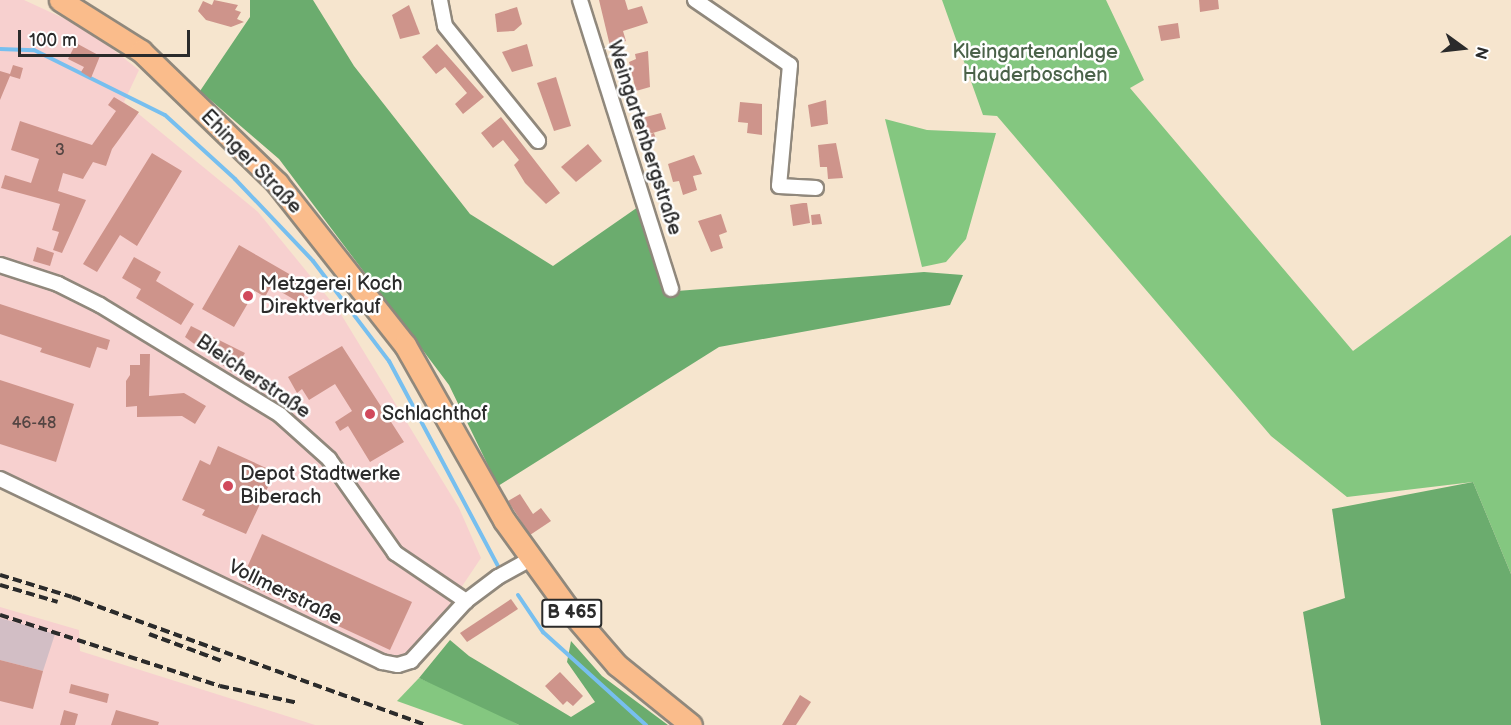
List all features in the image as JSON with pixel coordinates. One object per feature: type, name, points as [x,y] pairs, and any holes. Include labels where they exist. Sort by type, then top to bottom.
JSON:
[{"type":"main road","name":"Ehinger Straße","points":[[60,0],[141,51],[277,183],[405,345],[487,492],[531,559],[617,665],[691,725]]},
{"type":"street","points":[[440,0],[445,26],[538,141]]},
{"type":"street","name":"Weingartenbergstraße","points":[[580,0],[671,289]]},
{"type":"street","points":[[695,0],[790,65],[779,186],[816,188]]},
{"type":"street","name":"Bleicherstraße","points":[[0,265],[58,284],[100,305],[280,415],[329,459],[395,553],[466,601]]},
{"type":"street","name":"Vollmerstraße","points":[[0,479],[382,662],[398,665],[411,661],[466,601],[498,577],[531,559]]},
{"type":"shaded area","points":[[0,0],[24,0],[87,29],[139,70],[124,102],[258,212],[339,311],[459,508],[481,558],[442,616],[406,655],[384,656],[177,554],[0,475]]},
{"type":"shaded area","points":[[0,607],[79,630],[80,651],[315,725],[0,725]]},
{"type":"shaded area","points":[[0,618],[55,634],[43,671],[0,660]]},
{"type":"green space","points":[[250,0],[313,0],[354,66],[470,214],[553,266],[638,207],[664,292],[924,272],[963,275],[950,305],[719,347],[498,486],[449,385],[279,159],[200,91],[250,17]]},
{"type":"green space","name":"Kleingartenanlage Hauderboschen","points":[[942,0],[1106,0],[1144,80],[1130,88],[1353,351],[1511,235],[1511,574],[1473,482],[1347,497],[1271,436],[997,116],[983,115]]},
{"type":"green space","points":[[885,119],[927,130],[996,133],[966,239],[946,262],[922,267]]},
{"type":"green space","points":[[1473,482],[1511,574],[1511,725],[1321,725],[1303,612],[1345,598],[1332,509]]},
{"type":"green space","points":[[450,640],[469,656],[571,717],[595,702],[567,662],[571,641],[602,676],[668,725],[519,725],[419,678]]},
{"type":"green space","points":[[419,678],[463,696],[519,725],[464,725],[397,701]]},
{"type":"building","points":[[214,0],[238,5],[235,10],[241,12],[237,19],[244,22],[231,27],[206,20],[198,11],[203,1],[212,5]]},
{"type":"building","points":[[599,0],[625,0],[628,10],[642,6],[648,23],[623,31],[626,41],[610,46]]},
{"type":"building","points":[[1199,0],[1218,0],[1219,9],[1200,12]]},
{"type":"building","points":[[409,5],[420,34],[400,39],[392,15]]},
{"type":"building","points":[[517,7],[522,24],[514,31],[497,32],[495,14]]},
{"type":"building","points":[[1178,23],[1180,38],[1161,41],[1158,26]]},
{"type":"building","points":[[76,43],[100,56],[91,78],[81,72],[84,67],[68,59]]},
{"type":"building","points":[[437,44],[484,97],[463,114],[455,104],[467,93],[445,67],[436,74],[422,57]]},
{"type":"building","points":[[527,44],[533,66],[512,72],[502,52]]},
{"type":"building","points":[[648,51],[650,87],[636,91],[629,62],[636,59],[635,54]]},
{"type":"building","points":[[13,65],[23,68],[20,79],[10,76],[0,100],[0,71],[10,74]]},
{"type":"building","points":[[556,77],[571,126],[554,131],[537,83]]},
{"type":"building","points":[[114,97],[139,112],[112,149],[106,166],[93,162],[83,179],[63,173],[58,191],[86,200],[62,253],[53,250],[59,232],[52,230],[60,204],[1,188],[5,175],[31,183],[39,159],[11,150],[20,121],[92,145],[116,111],[108,105]]},
{"type":"building","points":[[826,100],[828,124],[811,127],[808,105]]},
{"type":"building","points":[[740,102],[762,104],[762,135],[747,133],[748,123],[738,122]]},
{"type":"building","points":[[661,113],[666,129],[646,135],[642,118]]},
{"type":"building","points":[[501,117],[560,193],[546,204],[525,183],[514,165],[519,160],[503,140],[493,148],[481,133]]},
{"type":"building","points":[[654,133],[657,142],[647,145],[644,136]]},
{"type":"building","points":[[836,143],[843,178],[828,179],[827,167],[820,167],[818,145]]},
{"type":"building","points":[[588,144],[602,161],[576,182],[561,167]]},
{"type":"building","points":[[152,153],[182,171],[137,246],[120,235],[97,272],[83,264]]},
{"type":"building","points":[[694,155],[702,174],[693,176],[697,190],[683,195],[679,181],[673,182],[668,164]]},
{"type":"building","points":[[807,203],[810,223],[793,226],[790,205]]},
{"type":"building","points":[[721,214],[727,232],[719,235],[723,248],[711,252],[698,221]]},
{"type":"building","points":[[820,214],[822,224],[812,225],[811,215]]},
{"type":"building","points":[[239,245],[310,286],[300,303],[271,286],[265,297],[255,291],[234,327],[202,309]]},
{"type":"building","points":[[37,247],[54,253],[50,266],[33,261]]},
{"type":"building","points":[[134,257],[161,272],[156,281],[194,304],[181,325],[136,298],[141,289],[122,278]]},
{"type":"building","points":[[0,304],[110,340],[107,350],[97,347],[90,368],[40,352],[42,348],[0,334]]},
{"type":"building","points":[[191,326],[245,353],[233,373],[185,337]]},
{"type":"building","name":"Schlachthof","points":[[342,346],[404,442],[370,462],[348,426],[340,431],[335,422],[352,411],[335,384],[309,400],[302,389],[297,393],[288,377]]},
{"type":"building","points":[[140,354],[150,354],[149,396],[184,393],[206,406],[195,424],[182,416],[137,417],[137,406],[126,407],[126,381],[130,375],[130,365],[140,365]]},
{"type":"building","points":[[0,380],[74,404],[56,462],[0,444]]},
{"type":"building","name":"Depot Stadtwerke Biberach","points":[[218,446],[275,472],[246,534],[202,515],[205,510],[182,500],[200,460],[210,465]]},
{"type":"building","points":[[520,494],[533,514],[541,508],[551,521],[530,535],[508,501]]},
{"type":"building","points":[[262,534],[412,602],[390,650],[241,581]]},
{"type":"building","points":[[511,599],[518,609],[467,642],[460,633]]},
{"type":"building","points":[[0,660],[43,671],[33,709],[0,701]]},
{"type":"building","points":[[560,672],[583,696],[573,706],[567,701],[563,705],[545,686]]},
{"type":"building","points":[[71,684],[109,694],[107,703],[69,693]]},
{"type":"building","points":[[800,695],[811,702],[796,725],[782,725]]},
{"type":"building","points":[[64,710],[78,714],[75,725],[60,725]]},
{"type":"building","points":[[116,710],[159,722],[158,725],[111,725]]},
{"type":"waterway","points":[[0,49],[34,50],[165,115],[235,179],[313,261],[389,361],[498,566]]},
{"type":"waterway","points":[[518,595],[543,632],[646,725]]},
{"type":"railway","points":[[0,575],[72,597],[426,725]]},
{"type":"railway","points":[[0,585],[58,602]]},
{"type":"railway","points":[[0,615],[220,686],[298,703]]},
{"type":"railway","points":[[149,634],[222,661]]},
{"type":"place","name":"Metzgerei Koch Direktverkauf","points":[[248,296]]},
{"type":"place","name":"Schlachthof","points":[[370,414]]},
{"type":"place","name":"Depot Stadtwerke Biberach","points":[[228,486]]}]
